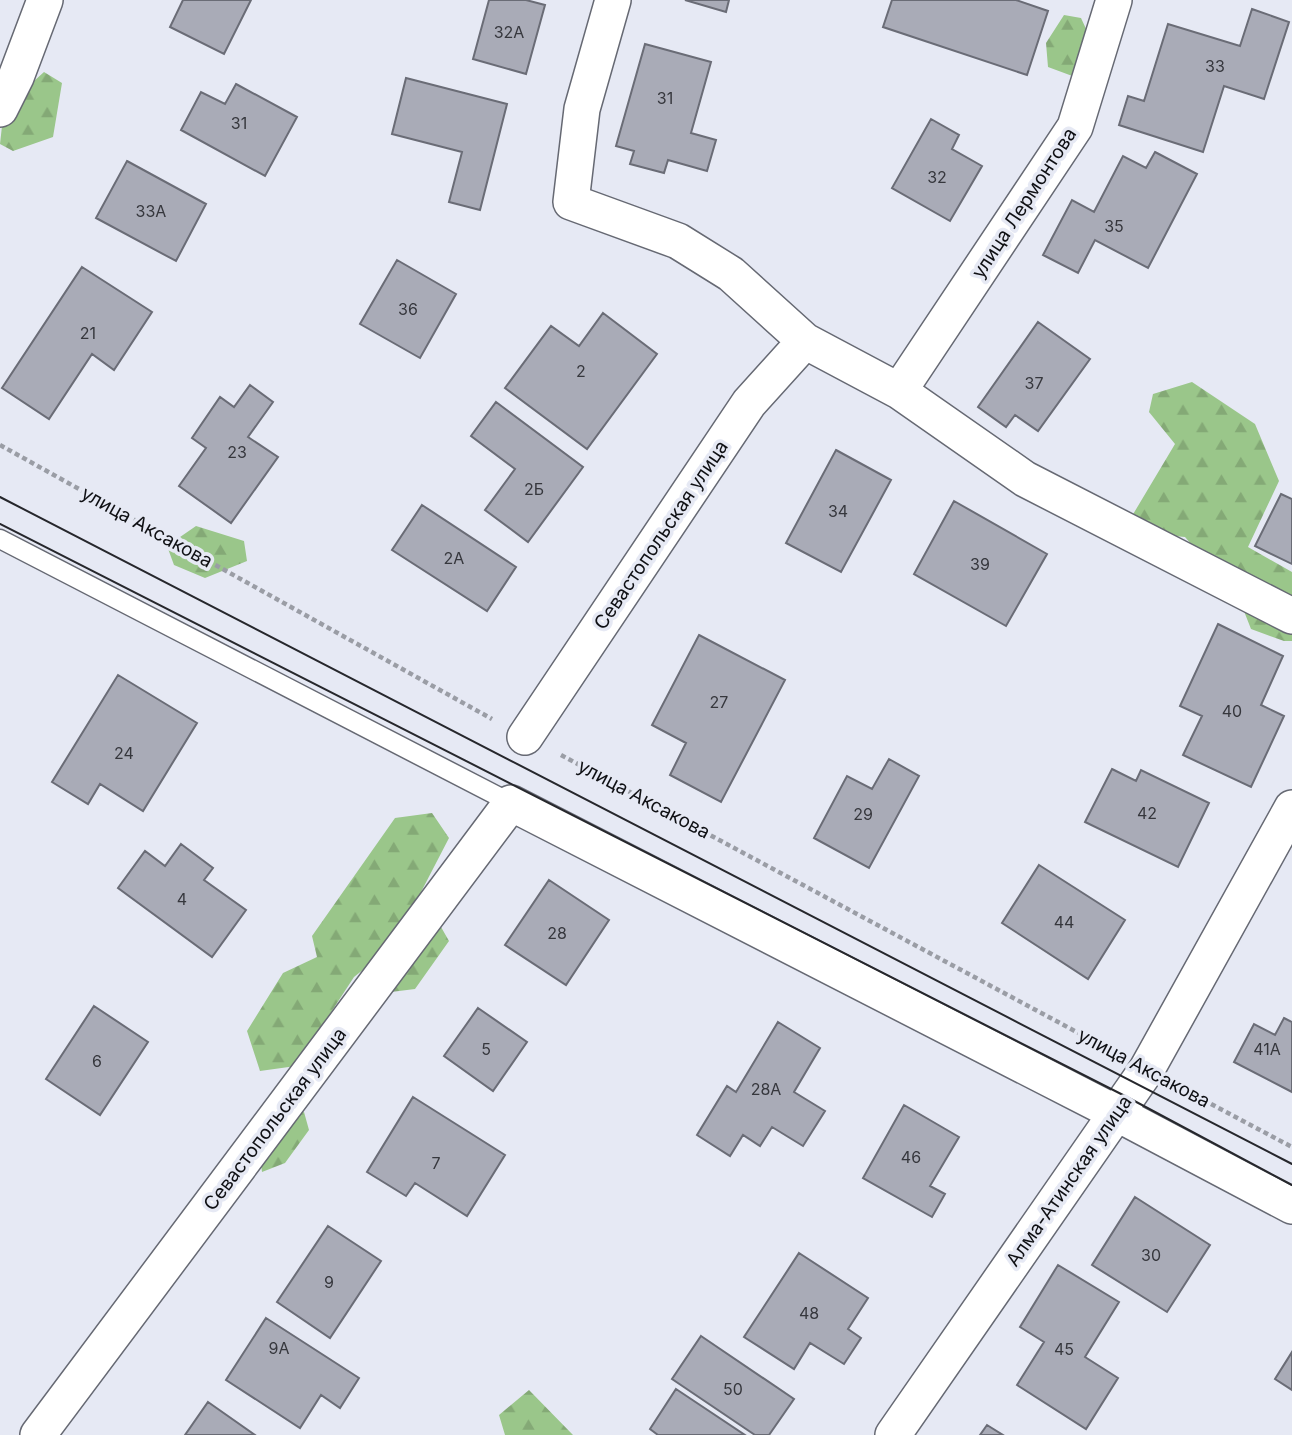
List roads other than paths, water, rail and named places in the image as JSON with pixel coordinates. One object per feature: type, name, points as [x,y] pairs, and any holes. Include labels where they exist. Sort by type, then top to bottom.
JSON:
[{"type":"street","points":[[0,109],[16,77],[44,0]]},
{"type":"street","points":[[613,0],[582,109],[571,202],[678,241],[731,274],[805,341],[899,391],[1025,479],[1292,616]]},
{"type":"street","name":"улица Лермонтова","points":[[899,391],[1075,128],[1114,0]]},
{"type":"street","name":"Севастопольская улица","points":[[525,737],[749,403],[805,341]]},
{"type":"street","points":[[511,803],[1292,1206]]},
{"type":"street","name":"Севастопольская улица","points":[[38,1435],[511,803]]},
{"type":"street","name":"Алма-Атинская улица","points":[[893,1435],[1146,1069],[1292,808]]},
{"type":"lane","points":[[0,539],[511,803]]},
{"type":"tram line","points":[[0,497],[1292,1164]]},
{"type":"tram line","points":[[0,524],[1127,1097],[1292,1185]]}]
